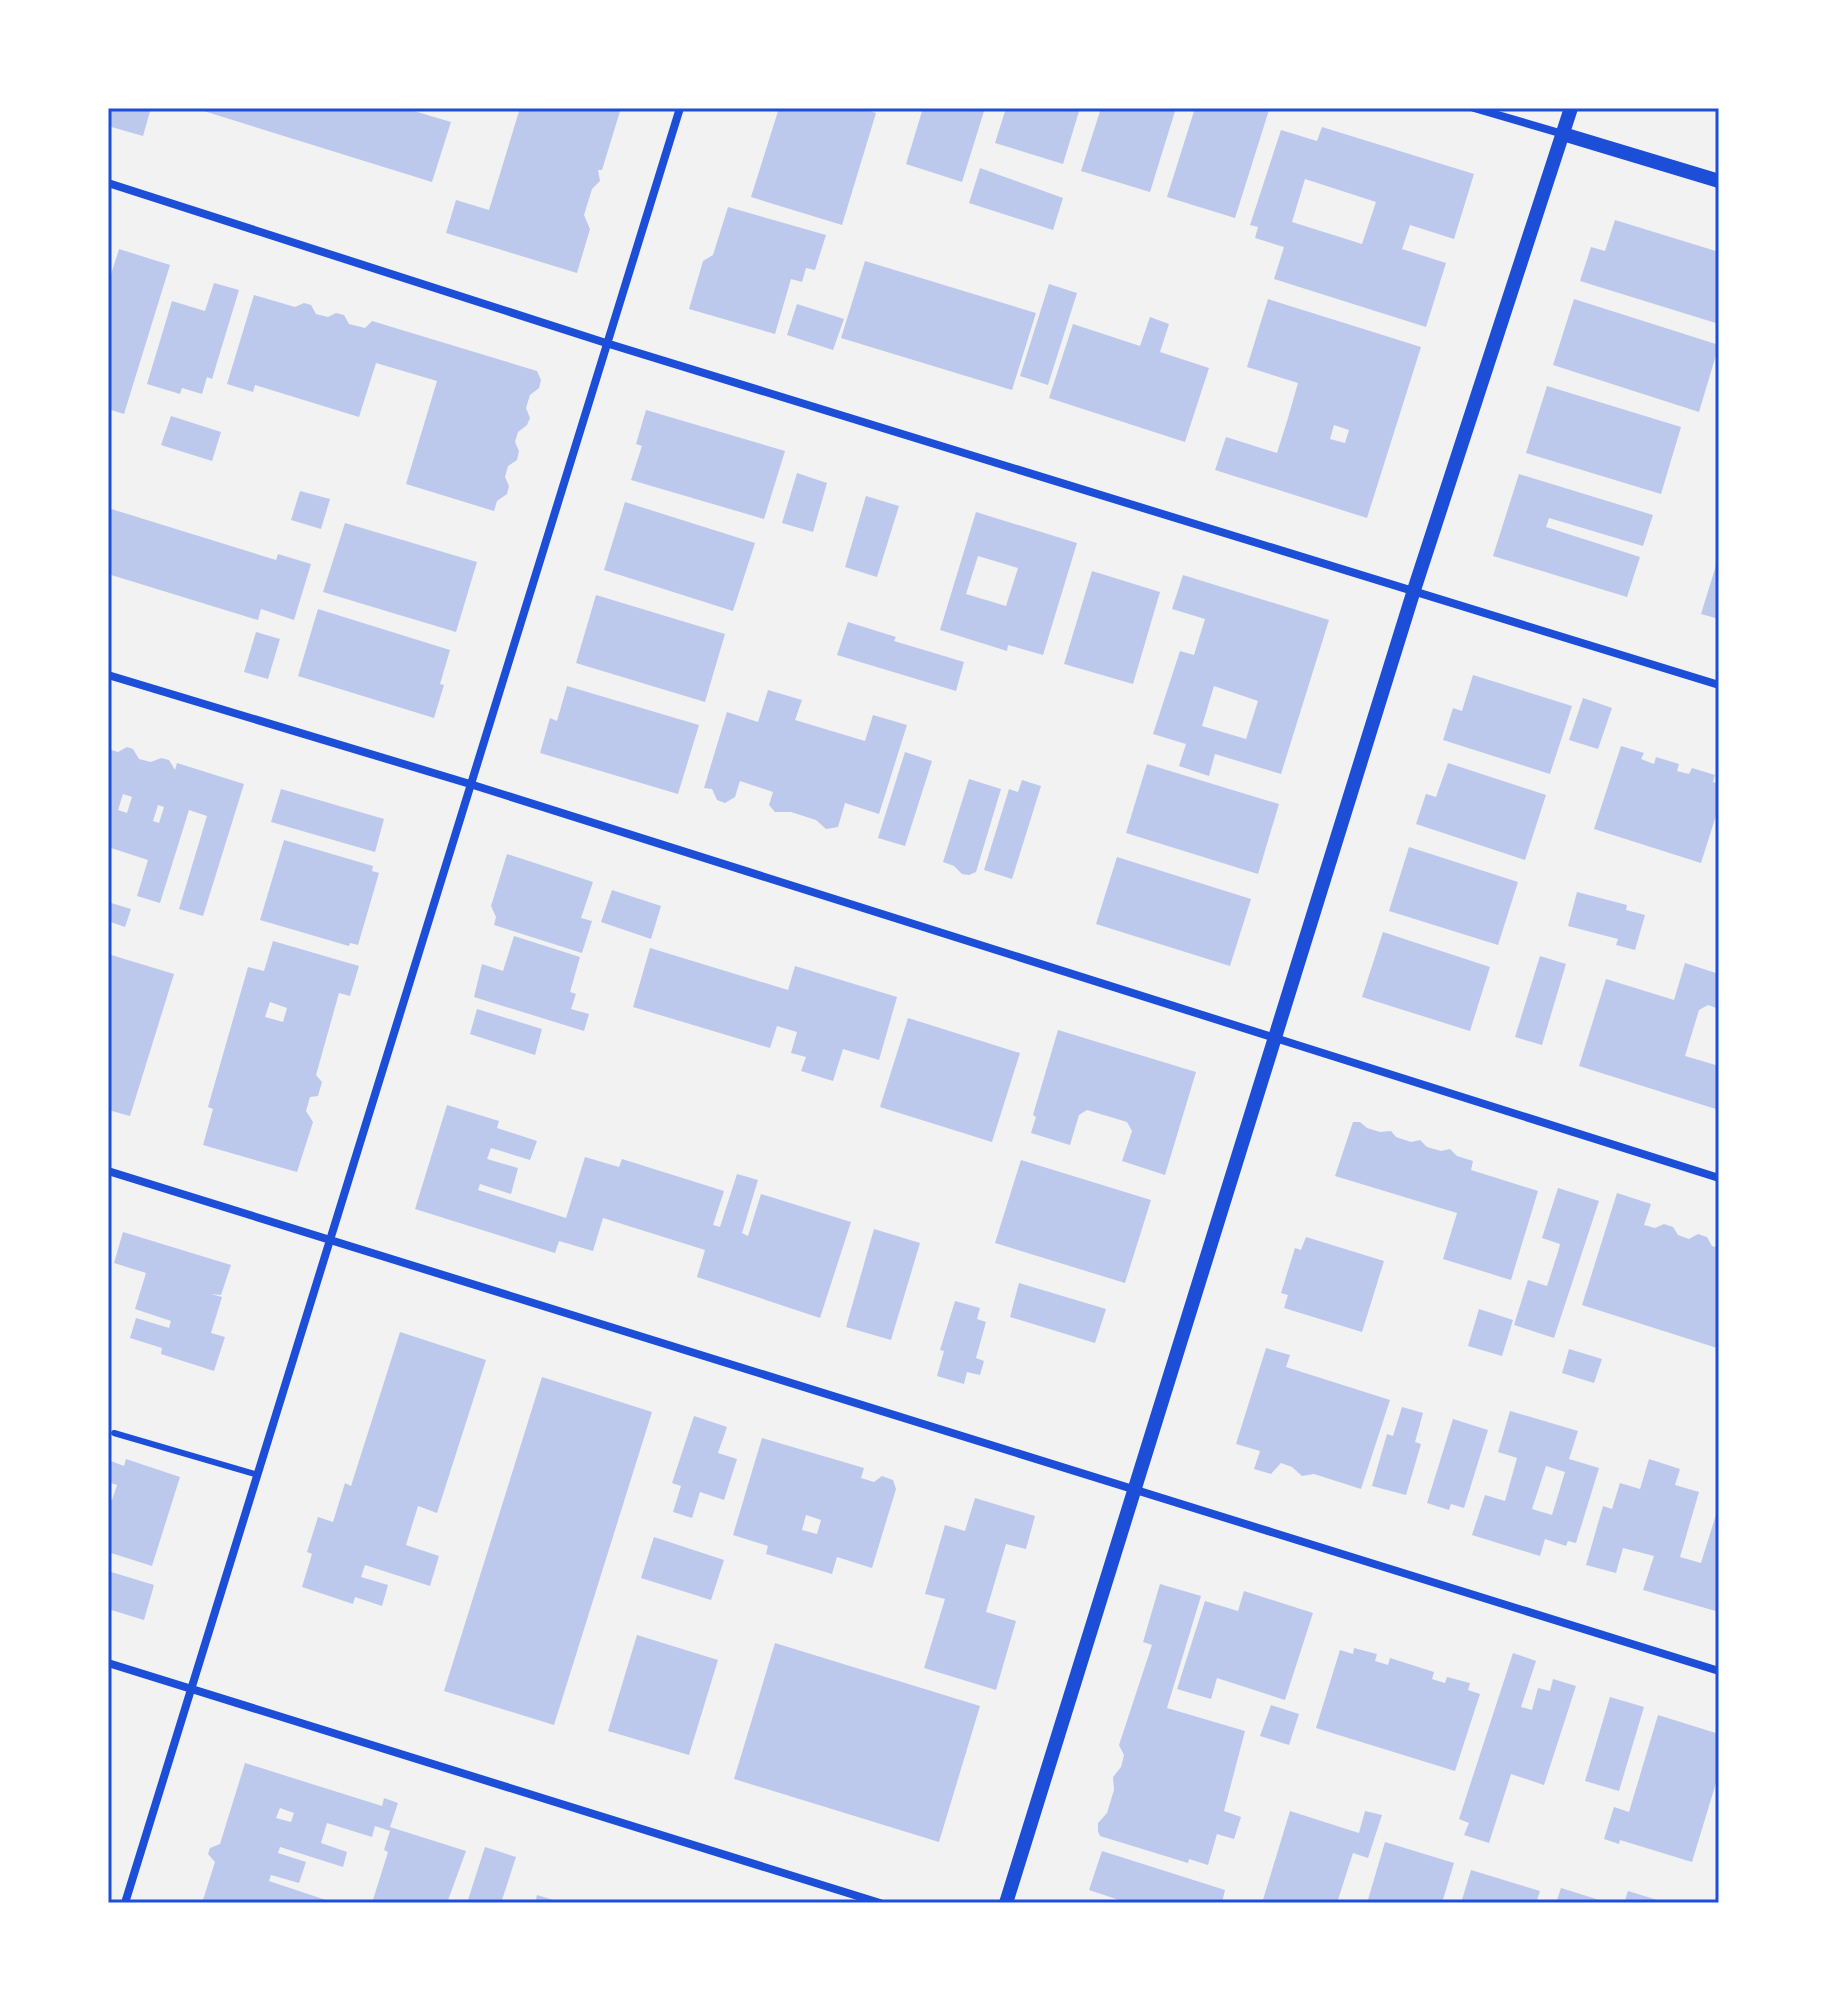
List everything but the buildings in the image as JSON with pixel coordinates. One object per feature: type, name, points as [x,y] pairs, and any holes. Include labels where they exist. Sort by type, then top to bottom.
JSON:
[{"type":"street","points":[[125,1903],[680,108]]},
{"type":"street","points":[[1474,108],[1719,181]]},
{"type":"street","points":[[1006,1903],[1414,590],[1571,108]]},
{"type":"street","points":[[108,183],[606,343],[1719,685]]},
{"type":"street","points":[[108,675],[470,784],[1719,1178]]},
{"type":"street","points":[[108,1171],[1719,1671]]},
{"type":"street","points":[[108,1663],[880,1903]]},
{"type":"lane","points":[[114,1433],[258,1475]]}]
